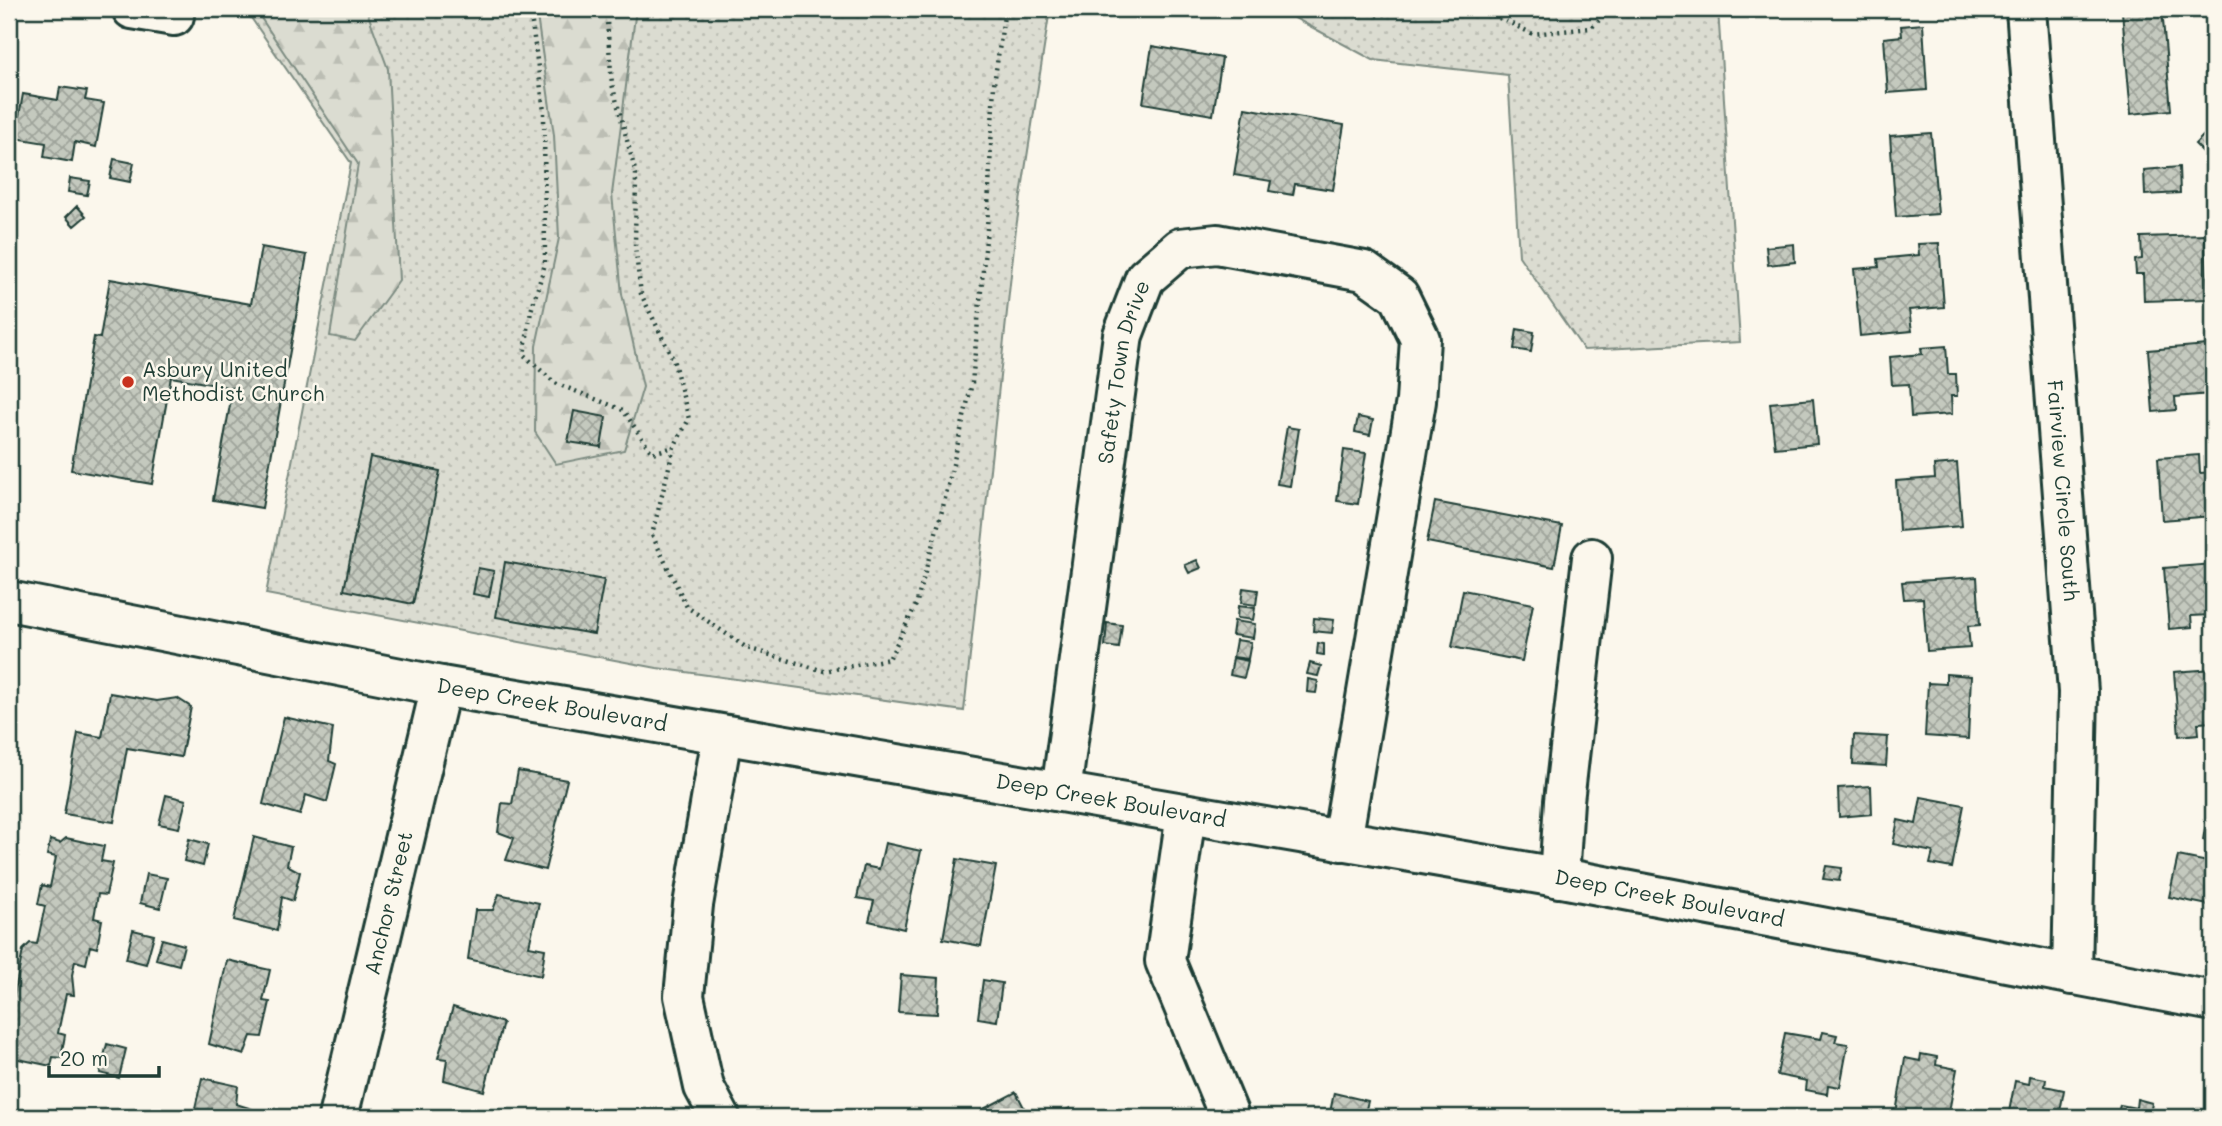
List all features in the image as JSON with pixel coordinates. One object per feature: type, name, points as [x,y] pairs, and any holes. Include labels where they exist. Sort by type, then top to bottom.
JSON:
[{"type":"street","points":[[132,9],[174,16]]},
{"type":"street","name":"Fairview Circle South","points":[[2026,9],[2078,692],[2072,975]]},
{"type":"street","name":"Safety Town Drive","points":[[1061,792],[1123,335],[1145,278],[1180,248],[1217,244],[1364,271],[1399,296],[1420,340],[1416,401],[1342,841]]},
{"type":"street","points":[[1559,878],[1564,801],[1592,558]]},
{"type":"street","name":"Deep Creek Boulevard","points":[[9,601],[441,686],[1559,878],[2213,1001]]},
{"type":"street","name":"Anchor Street","points":[[338,1117],[441,686]]},
{"type":"street","points":[[720,1117],[704,1087],[684,996],[693,905],[722,736]]},
{"type":"street","points":[[1186,814],[1164,961],[1227,1113]]},
{"type":"path","points":[[530,9],[544,111],[545,264],[531,311],[524,355],[555,383],[623,411],[652,453],[674,447]]},
{"type":"path","points":[[606,9],[612,84],[636,174],[635,246],[641,294],[673,359],[688,419],[674,447],[652,535],[687,607],[747,648],[824,671],[889,659],[916,605],[972,383],[987,229],[994,84],[1005,9]]},
{"type":"path","points":[[1364,9],[1375,16],[1405,9]]},
{"type":"path","points":[[1480,9],[1533,34],[1591,28],[1611,9]]},
{"type":"green space","points":[[245,9],[1050,9],[1016,228],[964,711],[657,668],[266,594],[351,163]]},
{"type":"green space","points":[[255,9],[366,9],[388,69],[399,280],[355,341],[330,336],[358,164]]},
{"type":"green space","points":[[536,9],[636,9],[612,194],[622,294],[643,387],[624,450],[556,464],[535,432],[536,346],[559,238],[554,135]]},
{"type":"green space","points":[[1278,9],[1718,9],[1740,342],[1584,350],[1519,256],[1508,75],[1373,60]]},
{"type":"building","points":[[1754,9],[1797,9],[1797,10],[1754,13]]},
{"type":"building","points":[[2162,9],[2171,110],[2131,114],[2122,12]]},
{"type":"building","points":[[1923,24],[1927,90],[1888,93],[1884,38],[1902,36],[1901,26]]},
{"type":"building","points":[[1152,46],[1222,58],[1213,115],[1143,103]]},
{"type":"building","points":[[60,87],[87,91],[85,100],[104,103],[96,147],[75,142],[72,162],[44,157],[46,143],[15,138],[23,94],[58,100]]},
{"type":"building","points":[[1245,108],[1344,125],[1333,190],[1295,184],[1293,195],[1269,191],[1271,181],[1234,175]]},
{"type":"building","points":[[2213,126],[2213,162],[2195,144]]},
{"type":"building","points":[[1931,133],[1938,214],[1896,217],[1890,136]]},
{"type":"building","points":[[114,159],[134,163],[130,182],[110,178]]},
{"type":"building","points":[[2179,167],[2180,193],[2145,195],[2144,170]]},
{"type":"building","points":[[70,178],[90,181],[87,195],[68,192]]},
{"type":"building","points":[[77,206],[86,216],[74,226],[66,217]]},
{"type":"building","points":[[2205,235],[2208,299],[2144,301],[2143,274],[2136,274],[2135,260],[2142,259],[2141,237]]},
{"type":"building","points":[[1939,243],[1944,307],[1909,310],[1912,331],[1860,336],[1854,269],[1879,267],[1878,259],[1919,255],[1918,244]]},
{"type":"building","points":[[1794,244],[1795,262],[1768,265],[1766,247]]},
{"type":"building","name":"Asbury United Methodist Church","points":[[261,247],[307,255],[262,508],[213,500],[233,388],[171,377],[152,484],[71,470],[94,337],[100,338],[110,279],[251,304]]},
{"type":"building","points":[[1517,329],[1534,332],[1531,352],[1514,349]]},
{"type":"building","points":[[2207,345],[2210,394],[2175,397],[2176,410],[2153,412],[2148,350]]},
{"type":"building","points":[[1946,346],[1948,374],[1956,374],[1957,396],[1951,396],[1952,414],[1911,417],[1909,384],[1892,385],[1890,357],[1922,354],[1921,348]]},
{"type":"building","points":[[1813,399],[1817,444],[1775,448],[1770,403]]},
{"type":"building","points":[[574,411],[606,417],[601,447],[568,442]]},
{"type":"building","points":[[1358,417],[1373,420],[1370,435],[1355,432]]},
{"type":"building","points":[[1287,427],[1299,429],[1290,486],[1277,484]]},
{"type":"building","points":[[1344,450],[1366,453],[1358,504],[1337,501]]},
{"type":"building","points":[[2199,455],[2200,473],[2213,472],[2213,516],[2162,520],[2158,458]]},
{"type":"building","points":[[370,457],[440,471],[413,604],[344,590]]},
{"type":"building","points":[[1957,463],[1962,526],[1899,531],[1896,481],[1935,478],[1934,465]]},
{"type":"building","points":[[1435,502],[1562,526],[1554,567],[1427,542]]},
{"type":"building","points":[[1197,560],[1201,568],[1189,573],[1185,565]]},
{"type":"building","points":[[505,562],[604,580],[594,634],[496,617]]},
{"type":"building","points":[[2213,564],[2213,621],[2211,615],[2191,616],[2192,627],[2169,629],[2164,568]]},
{"type":"building","points":[[478,568],[494,571],[489,597],[473,594]]},
{"type":"building","points":[[1977,577],[1980,625],[1968,626],[1970,648],[1927,651],[1923,598],[1904,599],[1902,582]]},
{"type":"building","points":[[1243,588],[1258,590],[1256,605],[1241,603]]},
{"type":"building","points":[[1463,590],[1533,604],[1522,661],[1452,647]]},
{"type":"building","points":[[1238,606],[1255,608],[1253,620],[1237,618]]},
{"type":"building","points":[[1314,618],[1334,620],[1332,633],[1313,631]]},
{"type":"building","points":[[1234,621],[1255,624],[1253,638],[1232,635]]},
{"type":"building","points":[[1107,623],[1122,625],[1119,648],[1105,646]]},
{"type":"building","points":[[1236,640],[1251,642],[1248,659],[1233,657]]},
{"type":"building","points":[[1318,643],[1324,644],[1324,655],[1317,654]]},
{"type":"building","points":[[1233,658],[1248,661],[1244,678],[1230,675]]},
{"type":"building","points":[[1310,663],[1321,666],[1318,676],[1307,674]]},
{"type":"building","points":[[2213,669],[2213,722],[2198,723],[2199,734],[2179,736],[2174,672]]},
{"type":"building","points":[[1946,674],[1971,676],[1968,739],[1925,736],[1928,683],[1946,684]]},
{"type":"building","points":[[1308,679],[1318,681],[1316,693],[1307,692]]},
{"type":"building","points":[[110,693],[157,701],[177,698],[191,707],[181,757],[127,748],[114,822],[64,814],[78,733],[102,737]]},
{"type":"building","points":[[284,717],[333,728],[329,761],[336,764],[327,802],[306,795],[300,815],[263,804]]},
{"type":"building","points":[[1854,735],[1888,737],[1886,766],[1853,764]]},
{"type":"building","points":[[518,771],[567,780],[545,870],[506,860],[514,838],[498,832],[502,803],[512,804]]},
{"type":"building","points":[[1871,786],[1872,814],[1839,817],[1838,788]]},
{"type":"building","points":[[166,795],[186,800],[179,828],[159,824]]},
{"type":"building","points":[[1921,797],[1964,805],[1952,868],[1930,864],[1933,852],[1893,844],[1898,820],[1916,824]]},
{"type":"building","points":[[2207,817],[2213,818],[2213,842],[2203,840]]},
{"type":"building","points":[[254,837],[291,847],[287,865],[300,872],[293,901],[282,897],[277,931],[234,920]]},
{"type":"building","points":[[66,838],[104,846],[101,861],[113,863],[106,895],[98,894],[94,918],[102,920],[97,948],[90,946],[86,964],[75,961],[72,975],[74,995],[66,994],[58,1033],[65,1035],[61,1058],[53,1057],[51,1066],[9,1057],[9,1021],[23,950],[30,943],[37,944],[45,906],[38,904],[42,885],[50,887],[56,857],[47,855],[50,840],[60,843]]},
{"type":"building","points":[[189,839],[208,844],[203,866],[184,861]]},
{"type":"building","points":[[885,843],[921,851],[904,929],[869,921],[874,901],[857,898],[864,866],[879,869]]},
{"type":"building","points":[[2178,856],[2213,863],[2213,906],[2169,897]]},
{"type":"building","points":[[957,859],[996,866],[981,946],[943,939]]},
{"type":"building","points":[[1826,866],[1842,868],[1839,881],[1823,879]]},
{"type":"building","points":[[146,874],[167,878],[160,908],[140,903]]},
{"type":"building","points":[[499,894],[539,903],[529,946],[545,949],[541,976],[468,959],[475,910],[493,910]]},
{"type":"building","points":[[133,930],[154,935],[146,964],[126,959]]},
{"type":"building","points":[[162,939],[184,945],[179,965],[156,959]]},
{"type":"building","points":[[227,960],[270,970],[263,1001],[270,1002],[262,1037],[251,1036],[244,1055],[209,1044]]},
{"type":"building","points":[[901,975],[939,978],[937,1014],[898,1012]]},
{"type":"building","points":[[983,980],[1002,983],[997,1021],[978,1018]]},
{"type":"building","points":[[453,1007],[503,1023],[484,1091],[444,1080],[447,1059],[438,1058]]},
{"type":"building","points":[[1823,1032],[1837,1035],[1835,1042],[1848,1044],[1840,1087],[1828,1085],[1827,1094],[1806,1090],[1807,1081],[1777,1075],[1785,1033],[1821,1039]]},
{"type":"building","points":[[107,1044],[126,1049],[119,1078],[100,1073]]},
{"type":"building","points":[[1921,1054],[1937,1057],[1936,1065],[1957,1069],[1948,1117],[1896,1113],[1905,1058],[1920,1061]]},
{"type":"building","points":[[2030,1076],[2046,1079],[2045,1086],[2064,1090],[2059,1117],[2008,1117],[2015,1081],[2029,1084]]},
{"type":"building","points":[[202,1078],[238,1086],[236,1104],[252,1109],[250,1117],[193,1117]]},
{"type":"building","points":[[1016,1092],[1029,1117],[978,1117],[976,1113]]},
{"type":"building","points":[[1334,1093],[1368,1101],[1364,1117],[1329,1117]]},
{"type":"building","points":[[2137,1099],[2152,1103],[2151,1109],[2172,1114],[2171,1117],[2117,1117],[2120,1105],[2136,1108]]},
{"type":"building","points":[[1070,1108],[1075,1117],[1052,1117]]},
{"type":"place","name":"Asbury United Methodist Church","points":[[128,382]]}]
